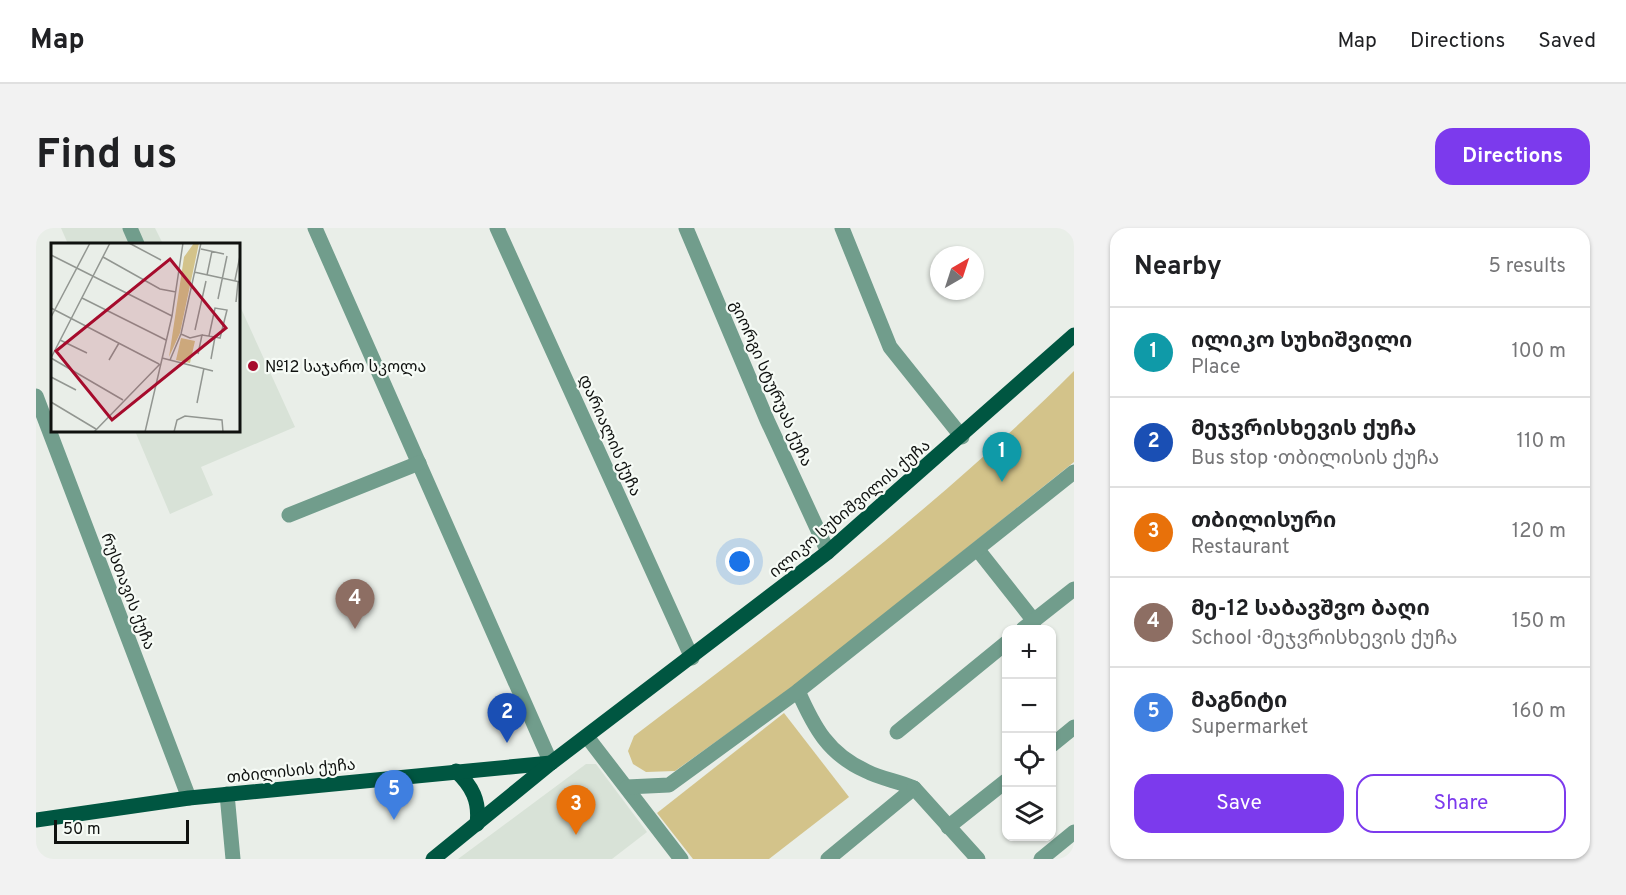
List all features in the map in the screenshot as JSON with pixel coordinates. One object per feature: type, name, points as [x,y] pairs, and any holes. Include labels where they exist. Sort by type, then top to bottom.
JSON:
[{"type":"main road","name":"ილიკო სუხიშვილის ქუჩა","points":[[433,859],[551,763],[588,738],[828,552],[962,437],[1074,335]]},
{"type":"main road","name":"თბილისის ქუჩა","points":[[36,819],[189,798],[551,763]]},
{"type":"main road","points":[[456,771],[468,782],[476,796],[479,811],[477,824]]},
{"type":"street","points":[[130,228],[137,243]]},
{"type":"street","points":[[315,228],[551,763]]},
{"type":"street","name":"დარიალის ქუჩა","points":[[497,228],[692,658]]},
{"type":"street","name":"გიორგი სტურუას ქუჩა","points":[[686,228],[767,420],[828,552]]},
{"type":"street","points":[[842,228],[890,347],[962,437]]},
{"type":"street","name":"რუსთავის ქუჩა","points":[[36,396],[189,798]]},
{"type":"street","points":[[289,515],[418,463]]},
{"type":"street","points":[[627,787],[669,785],[798,691],[1074,472]]},
{"type":"street","points":[[978,550],[1028,625],[1074,589]]},
{"type":"street","points":[[897,732],[1002,646]]},
{"type":"street","points":[[798,691],[815,729],[838,754],[866,772],[914,788],[978,859]]},
{"type":"street","points":[[1056,742],[1074,727]]},
{"type":"street","points":[[588,738],[681,859]]},
{"type":"street","points":[[948,827],[1002,784]]},
{"type":"street","points":[[828,859],[914,788]]},
{"type":"street","points":[[227,794],[233,859]]},
{"type":"street","points":[[1041,859],[1074,832]]},
{"type":"shaded area","points":[[61,228],[155,228],[162,243],[68,243]]},
{"type":"shaded area","name":"№12 საჯარო სკოლა","points":[[240,306],[295,427],[201,467],[213,495],[170,514],[135,432],[240,432]]},
{"type":"shaded area","points":[[1074,371],[1074,462],[802,680],[675,771],[646,772],[633,764],[628,751],[634,736],[804,606],[916,515],[1023,421]]},
{"type":"shaded area","points":[[784,713],[849,797],[769,859],[693,859],[657,813]]},
{"type":"shaded area","points":[[586,764],[596,764],[647,832],[612,859],[458,859]]},
{"type":"place","name":"№12 საჯარო სკოლა","points":[[253,366]]},
{"type":"place","name":"ილიკო სუხიშვილი","points":[[1002,482]]},
{"type":"place","name":"მე-12 საბავშვო ბაღი","points":[[355,629]]},
{"type":"place","name":"მეჯვრისხევის ქუჩა","points":[[507,743]]},
{"type":"place","name":"მაგნიტი","points":[[394,820]]},
{"type":"place","name":"თბილისური","points":[[576,835]]}]
